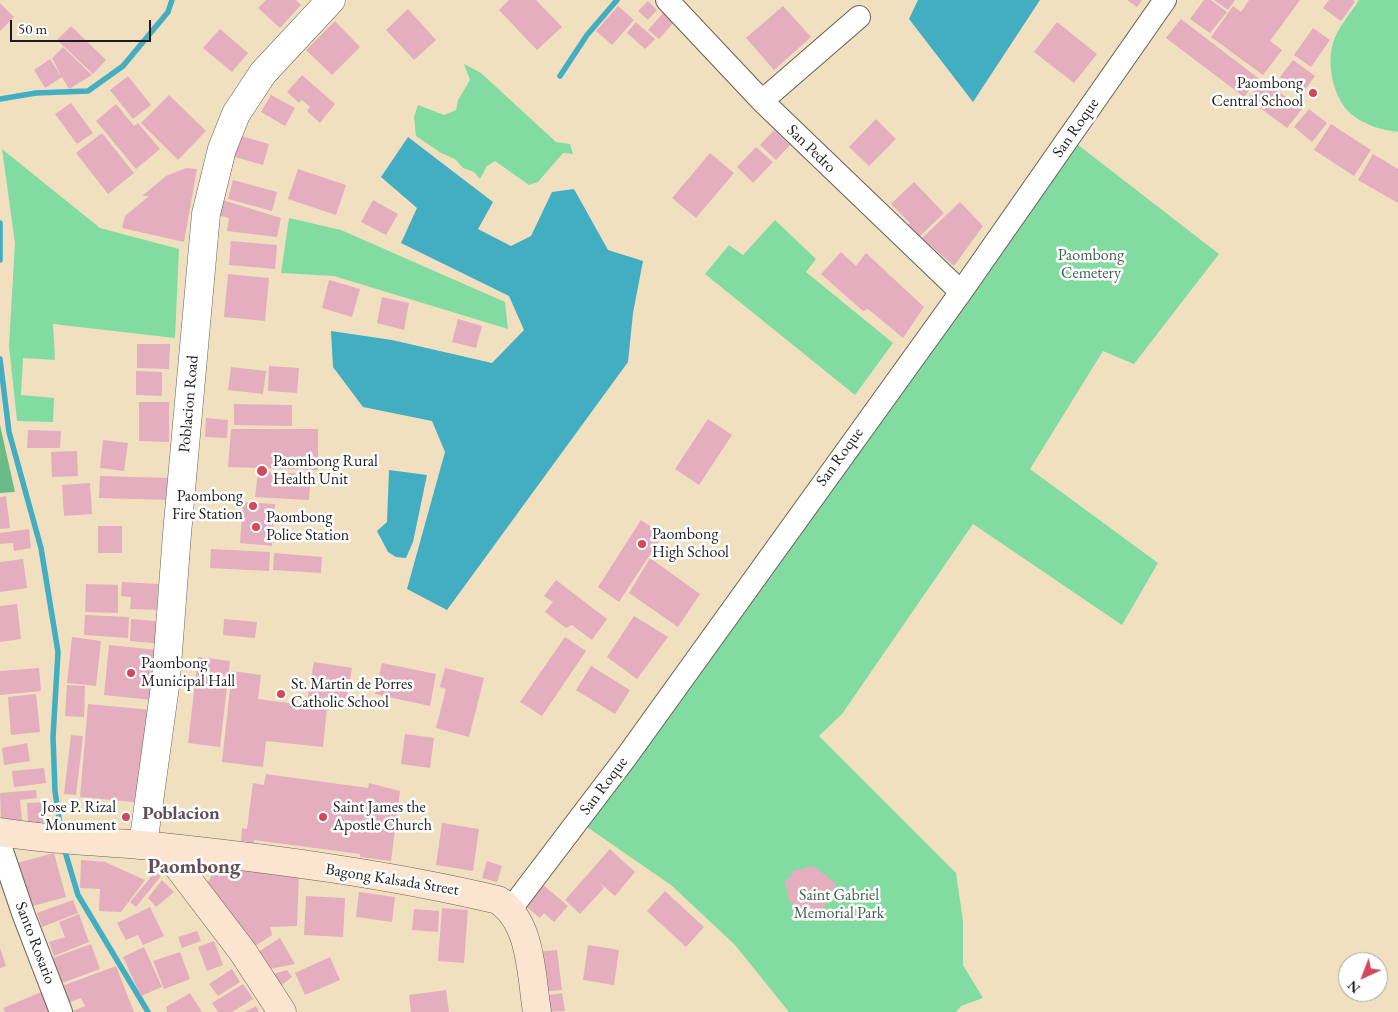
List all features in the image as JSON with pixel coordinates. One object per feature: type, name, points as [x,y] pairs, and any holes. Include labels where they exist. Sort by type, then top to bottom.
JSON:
[{"type":"main road","name":"Bagong Kalsada Street","points":[[0,832],[45,839],[153,846],[394,878],[498,900],[510,910]]},
{"type":"main road","points":[[153,846],[237,944],[282,1012]]},
{"type":"main road","points":[[510,910],[517,919],[525,943],[537,1012]]},
{"type":"street","name":"Poblacion Road","points":[[153,846],[178,517],[206,214],[222,149],[240,108],[263,73],[331,0]]},
{"type":"street","name":"San Pedro","points":[[667,0],[762,101],[961,292]]},
{"type":"street","name":"San Roque","points":[[510,910],[626,756],[961,292],[1165,0]]},
{"type":"street","points":[[762,101],[859,17]]},
{"type":"street","name":"Santo Rosario","points":[[0,844],[23,913],[61,1012]]},
{"type":"green space","points":[[1359,0],[1398,0],[1398,132],[1365,123],[1348,111],[1337,93],[1331,73],[1331,52],[1335,37]]},
{"type":"green space","points":[[464,64],[481,73],[556,142],[570,144],[573,154],[563,153],[538,182],[529,185],[495,161],[487,166],[480,179],[474,172],[463,168],[455,159],[441,153],[416,136],[414,117],[418,105],[444,115],[456,110],[458,100],[470,80]]},
{"type":"green space","name":"Paombong Cemetery","points":[[1073,141],[1219,254],[1134,364],[1103,351],[1030,469],[1158,563],[1122,625],[973,524],[842,714],[819,736],[956,873],[963,921],[963,965],[983,998],[961,1006],[956,1012],[789,1012],[735,945],[671,885],[584,825]]},
{"type":"green space","points":[[2,149],[100,228],[179,249],[175,338],[53,324],[55,360],[23,358],[21,395],[54,398],[53,422],[17,421],[9,346],[15,243]]},
{"type":"green space","points":[[289,218],[341,230],[505,302],[508,329],[334,276],[281,273]]},
{"type":"green space","points":[[775,220],[816,259],[806,272],[893,343],[855,395],[705,274],[729,245],[743,255]]},
{"type":"green space","points":[[0,425],[15,492],[0,493]]},
{"type":"water","points":[[918,0],[1040,0],[973,102],[909,19]]},
{"type":"water","points":[[408,137],[493,202],[478,229],[511,246],[531,236],[552,192],[574,189],[608,250],[643,261],[633,313],[628,362],[447,610],[407,589],[445,452],[432,421],[363,407],[333,367],[331,331],[392,340],[492,363],[524,330],[509,296],[401,243],[417,208],[381,177]]},
{"type":"water","points":[[389,470],[427,475],[413,542],[406,558],[396,557],[388,552],[377,531],[387,522]]},
{"type":"building","points":[[266,0],[296,0],[301,5],[280,28],[258,8]]},
{"type":"building","points":[[509,0],[536,0],[562,27],[537,50],[499,10]]},
{"type":"building","points":[[1127,0],[1142,0],[1137,7]]},
{"type":"building","points":[[1204,0],[1211,0],[1227,12],[1210,33],[1190,19]]},
{"type":"building","points":[[1214,0],[1235,0],[1228,10]]},
{"type":"building","points":[[1249,0],[1300,0],[1270,41],[1282,50],[1263,75],[1211,37],[1233,6],[1241,12]]},
{"type":"building","points":[[1329,0],[1353,0],[1355,2],[1341,21],[1323,8]]},
{"type":"building","points":[[648,1],[657,10],[648,20],[638,11]]},
{"type":"building","points":[[0,3],[14,17],[0,31]]},
{"type":"building","points":[[618,6],[634,20],[612,45],[596,31]]},
{"type":"building","points":[[783,6],[811,37],[774,70],[746,38]]},
{"type":"building","points":[[408,9],[436,40],[414,60],[386,30]]},
{"type":"building","points":[[664,12],[674,22],[659,39],[648,30]]},
{"type":"building","points":[[1181,19],[1258,78],[1244,97],[1166,38]]},
{"type":"building","points":[[335,21],[360,47],[332,75],[306,50]]},
{"type":"building","points":[[636,22],[655,39],[645,49],[627,33]]},
{"type":"building","points":[[1057,22],[1097,54],[1074,83],[1034,52]]},
{"type":"building","points":[[71,26],[106,60],[93,74],[57,40]]},
{"type":"building","points":[[1313,28],[1330,40],[1311,67],[1294,55]]},
{"type":"building","points":[[220,29],[248,53],[232,72],[203,48]]},
{"type":"building","points":[[63,47],[92,75],[69,89],[62,77],[45,88],[34,70],[50,59],[61,76],[52,58]]},
{"type":"building","points":[[1293,60],[1315,76],[1302,94],[1280,77]]},
{"type":"building","points":[[302,75],[335,104],[320,123],[307,111],[310,107],[302,100],[299,103],[287,92]]},
{"type":"building","points":[[128,76],[151,105],[133,119],[110,90]]},
{"type":"building","points":[[1263,80],[1302,109],[1287,128],[1248,99]]},
{"type":"building","points":[[169,95],[206,131],[178,160],[141,123]]},
{"type":"building","points":[[271,95],[295,108],[285,126],[261,112]]},
{"type":"building","points":[[71,103],[93,133],[77,144],[55,114]]},
{"type":"building","points":[[116,104],[134,126],[138,123],[160,149],[136,169],[96,121]]},
{"type":"building","points":[[1309,109],[1327,123],[1312,142],[1294,127]]},
{"type":"building","points":[[876,119],[896,139],[869,166],[849,147]]},
{"type":"building","points":[[1331,124],[1371,150],[1354,176],[1314,150]]},
{"type":"building","points":[[774,130],[790,145],[776,160],[760,145]]},
{"type":"building","points":[[102,133],[134,173],[108,194],[76,153]]},
{"type":"building","points":[[234,134],[269,144],[263,165],[228,155]]},
{"type":"building","points":[[756,147],[773,162],[753,183],[737,167]]},
{"type":"building","points":[[710,153],[734,173],[696,218],[672,198]]},
{"type":"building","points":[[1373,154],[1398,169],[1398,203],[1358,180]]},
{"type":"building","points":[[186,168],[197,169],[184,242],[122,228],[125,216],[149,196],[142,196],[166,176]]},
{"type":"building","points":[[298,169],[346,185],[336,215],[288,199]]},
{"type":"building","points":[[233,180],[277,192],[272,211],[228,199]]},
{"type":"building","points":[[914,182],[944,213],[917,239],[906,227],[910,223],[891,204]]},
{"type":"building","points":[[219,199],[281,218],[277,237],[227,231],[229,218],[216,215]]},
{"type":"building","points":[[373,200],[398,214],[386,235],[361,222]]},
{"type":"building","points":[[960,202],[983,226],[954,266],[922,238]]},
{"type":"building","points":[[231,241],[277,245],[275,269],[229,265]]},
{"type":"building","points":[[841,252],[856,266],[866,253],[924,307],[903,338],[868,309],[863,311],[821,274]]},
{"type":"building","points":[[228,274],[269,278],[265,321],[224,317]]},
{"type":"building","points":[[329,280],[360,289],[352,317],[322,308]]},
{"type":"building","points":[[382,297],[409,303],[404,330],[377,323]]},
{"type":"building","points":[[458,319],[482,326],[476,348],[452,342]]},
{"type":"building","points":[[137,344],[170,344],[169,369],[137,368]]},
{"type":"building","points":[[269,366],[299,368],[297,393],[268,391]]},
{"type":"building","points":[[231,367],[266,371],[263,394],[228,390]]},
{"type":"building","points":[[136,371],[162,372],[162,396],[136,395]]},
{"type":"building","points":[[139,402],[169,402],[169,442],[139,441]]},
{"type":"building","points":[[234,404],[292,405],[292,426],[234,425]]},
{"type":"building","points":[[206,418],[228,420],[227,438],[205,437]]},
{"type":"building","points":[[708,419],[732,435],[699,485],[675,469]]},
{"type":"building","points":[[231,429],[318,429],[318,470],[228,467]]},
{"type":"building","points":[[28,430],[61,431],[60,448],[27,448]]},
{"type":"building","points":[[103,440],[128,443],[124,471],[100,468]]},
{"type":"building","points":[[77,451],[78,476],[52,477],[51,452]]},
{"type":"building","points":[[258,472],[311,474],[309,500],[255,497]]},
{"type":"building","points":[[100,476],[171,478],[171,500],[99,498]]},
{"type":"building","points":[[90,483],[92,514],[64,516],[62,485]]},
{"type":"building","points":[[6,496],[10,528],[0,529],[0,497]]},
{"type":"building","points":[[243,502],[275,504],[272,546],[240,543]]},
{"type":"building","points":[[641,520],[663,535],[619,602],[598,587]]},
{"type":"building","points":[[98,526],[122,526],[122,553],[98,553]]},
{"type":"building","points":[[29,529],[31,548],[14,551],[13,543],[0,544],[0,533]]},
{"type":"building","points":[[211,549],[270,552],[269,571],[210,568]]},
{"type":"building","points":[[274,553],[322,557],[321,573],[273,570]]},
{"type":"building","points":[[650,558],[700,594],[678,627],[629,593]]},
{"type":"building","points":[[23,559],[27,588],[0,592],[0,562]]},
{"type":"building","points":[[556,580],[607,619],[592,640],[572,625],[566,628],[545,612],[553,602],[544,596]]},
{"type":"building","points":[[122,582],[158,584],[157,610],[130,609],[131,597],[121,596]]},
{"type":"building","points":[[86,584],[118,585],[118,613],[85,612]]},
{"type":"building","points":[[17,604],[21,639],[0,642],[0,606]]},
{"type":"building","points":[[85,615],[129,617],[128,638],[84,635]]},
{"type":"building","points":[[634,616],[668,637],[637,679],[607,657]]},
{"type":"building","points":[[131,619],[165,622],[163,644],[130,641]]},
{"type":"building","points":[[224,619],[257,622],[255,638],[223,635]]},
{"type":"building","points":[[72,637],[101,641],[96,686],[67,683]]},
{"type":"building","points":[[565,637],[586,651],[542,716],[520,702]]},
{"type":"building","name":"Paombong Municipal Hall","points":[[109,645],[158,650],[153,700],[104,695]]},
{"type":"building","points":[[198,657],[230,661],[220,747],[188,743]]},
{"type":"building","points":[[314,662],[352,668],[345,707],[307,701]]},
{"type":"building","points":[[382,663],[436,674],[430,706],[375,694]]},
{"type":"building","points":[[591,666],[630,690],[615,714],[576,690]]},
{"type":"building","points":[[39,668],[41,691],[0,695],[0,671]]},
{"type":"building","points":[[445,668],[484,678],[469,737],[436,728],[446,689],[440,687]]},
{"type":"building","points":[[232,671],[261,675],[258,699],[327,708],[323,747],[266,741],[263,767],[222,762]]},
{"type":"building","points":[[67,685],[85,686],[84,717],[65,716]]},
{"type":"building","points":[[36,694],[40,732],[11,735],[8,697]]},
{"type":"building","points":[[88,704],[152,710],[144,803],[80,797]]},
{"type":"building","points":[[405,734],[434,738],[430,768],[401,764]]},
{"type":"building","points":[[71,735],[83,736],[76,795],[64,794]]},
{"type":"building","points":[[27,743],[30,761],[4,765],[2,748]]},
{"type":"building","points":[[44,768],[46,783],[14,787],[12,771]]},
{"type":"building","name":"Saint James the Apostle Church","points":[[266,774],[368,788],[369,783],[400,791],[391,861],[360,857],[360,854],[254,840],[254,843],[241,841],[242,828],[247,829],[253,783],[264,785]]},
{"type":"building","points":[[36,790],[37,798],[20,800],[22,820],[1,822],[0,793]]},
{"type":"building","points":[[46,802],[47,822],[28,824],[27,803]]},
{"type":"building","points":[[442,823],[479,829],[473,871],[436,865]]},
{"type":"building","points":[[610,849],[635,872],[615,896],[600,883],[604,888],[580,914],[565,900]]},
{"type":"building","points":[[54,853],[66,897],[29,907],[17,863]]},
{"type":"building","points":[[81,860],[105,862],[145,880],[121,912],[99,911],[100,889],[80,888]]},
{"type":"building","points":[[487,861],[502,866],[497,882],[482,878]]},
{"type":"building","points":[[813,866],[837,884],[833,889],[835,893],[820,912],[816,909],[810,916],[789,901],[785,880],[792,876],[792,871]]},
{"type":"building","points":[[216,867],[299,874],[297,926],[270,927],[272,935],[249,950],[207,884]]},
{"type":"building","points":[[155,872],[161,876],[136,907],[130,902]]},
{"type":"building","points":[[162,880],[174,892],[156,907],[148,898]]},
{"type":"building","points":[[542,884],[568,906],[554,922],[544,913],[540,918],[524,905]]},
{"type":"building","points":[[665,891],[704,927],[686,947],[647,911]]},
{"type":"building","points":[[359,892],[395,897],[392,922],[356,917]]},
{"type":"building","points":[[306,896],[345,898],[343,937],[304,935]]},
{"type":"building","points":[[73,900],[78,913],[42,927],[37,913]]},
{"type":"building","points":[[150,907],[164,936],[143,945],[138,935],[126,940],[117,923]]},
{"type":"building","points":[[442,908],[468,910],[464,963],[438,961]]},
{"type":"building","points":[[414,909],[439,911],[438,932],[412,930]]},
{"type":"building","points":[[79,914],[89,942],[54,956],[49,942],[65,937],[59,922]]},
{"type":"building","points":[[197,931],[201,941],[182,948],[178,937]]},
{"type":"building","points":[[280,938],[295,964],[265,970],[255,954]]},
{"type":"building","points":[[214,941],[223,965],[207,971],[198,947]]},
{"type":"building","points":[[91,944],[100,969],[59,984],[50,959]]},
{"type":"building","points":[[588,945],[619,950],[614,985],[583,980]]},
{"type":"building","points":[[144,947],[162,987],[141,996],[123,957]]},
{"type":"building","points":[[0,948],[6,966],[0,968]]},
{"type":"building","points":[[557,950],[562,990],[541,992],[535,952]]},
{"type":"building","points":[[180,952],[190,979],[164,989],[153,961]]},
{"type":"building","points":[[330,957],[340,980],[305,995],[295,973]]},
{"type":"building","points":[[116,966],[134,1012],[71,1012],[85,1006],[81,998],[68,1003],[62,986]]},
{"type":"building","points":[[232,969],[240,982],[218,996],[209,984]]},
{"type":"building","points":[[287,970],[292,977],[277,989],[269,975]]},
{"type":"building","points":[[243,984],[253,999],[232,1012],[218,1012],[212,1003]]},
{"type":"building","points":[[446,990],[449,1012],[411,1012],[409,995]]},
{"type":"building","points":[[44,991],[53,1012],[5,1012],[3,1008]]},
{"type":"building","points":[[190,993],[202,1012],[167,1012],[166,1007]]},
{"type":"building","points":[[562,993],[565,1011],[545,1012],[542,996]]},
{"type":"building","points":[[256,1006],[259,1012],[244,1012]]},
{"type":"waterway","points":[[0,99],[36,93],[88,91],[123,66],[168,12],[172,0]]},
{"type":"waterway","points":[[560,76],[587,35],[617,0]]},
{"type":"waterway","points":[[0,223],[0,260]]},
{"type":"waterway","points":[[0,359],[9,432],[41,548],[58,652],[53,737],[55,791],[61,832]]},
{"type":"waterway","points":[[64,848],[78,895],[148,1012]]},
{"type":"place","name":"Paombong Central School","points":[[1313,93]]},
{"type":"place","name":"Paombong Rural Health Unit","points":[[262,471]]},
{"type":"place","name":"Paombong Fire Station","points":[[253,506]]},
{"type":"place","name":"Paombong Police Station","points":[[256,527]]},
{"type":"place","name":"Paombong High School","points":[[642,544]]},
{"type":"place","name":"Paombong Municipal Hall","points":[[131,673]]},
{"type":"place","name":"St. Martin de Porres Catholic School","points":[[281,694]]},
{"type":"place","name":"Jose P. Rizal Monument","points":[[126,817]]},
{"type":"place","name":"Saint James the Apostle Church","points":[[323,817]]},
{"type":"district","name":"Poblacion","points":[[181,814]]},
{"type":"district","name":"Paombong","points":[[194,867]]},
{"type":"park label","name":"Saint Gabriel Memorial Park","points":[[839,905]]}]
